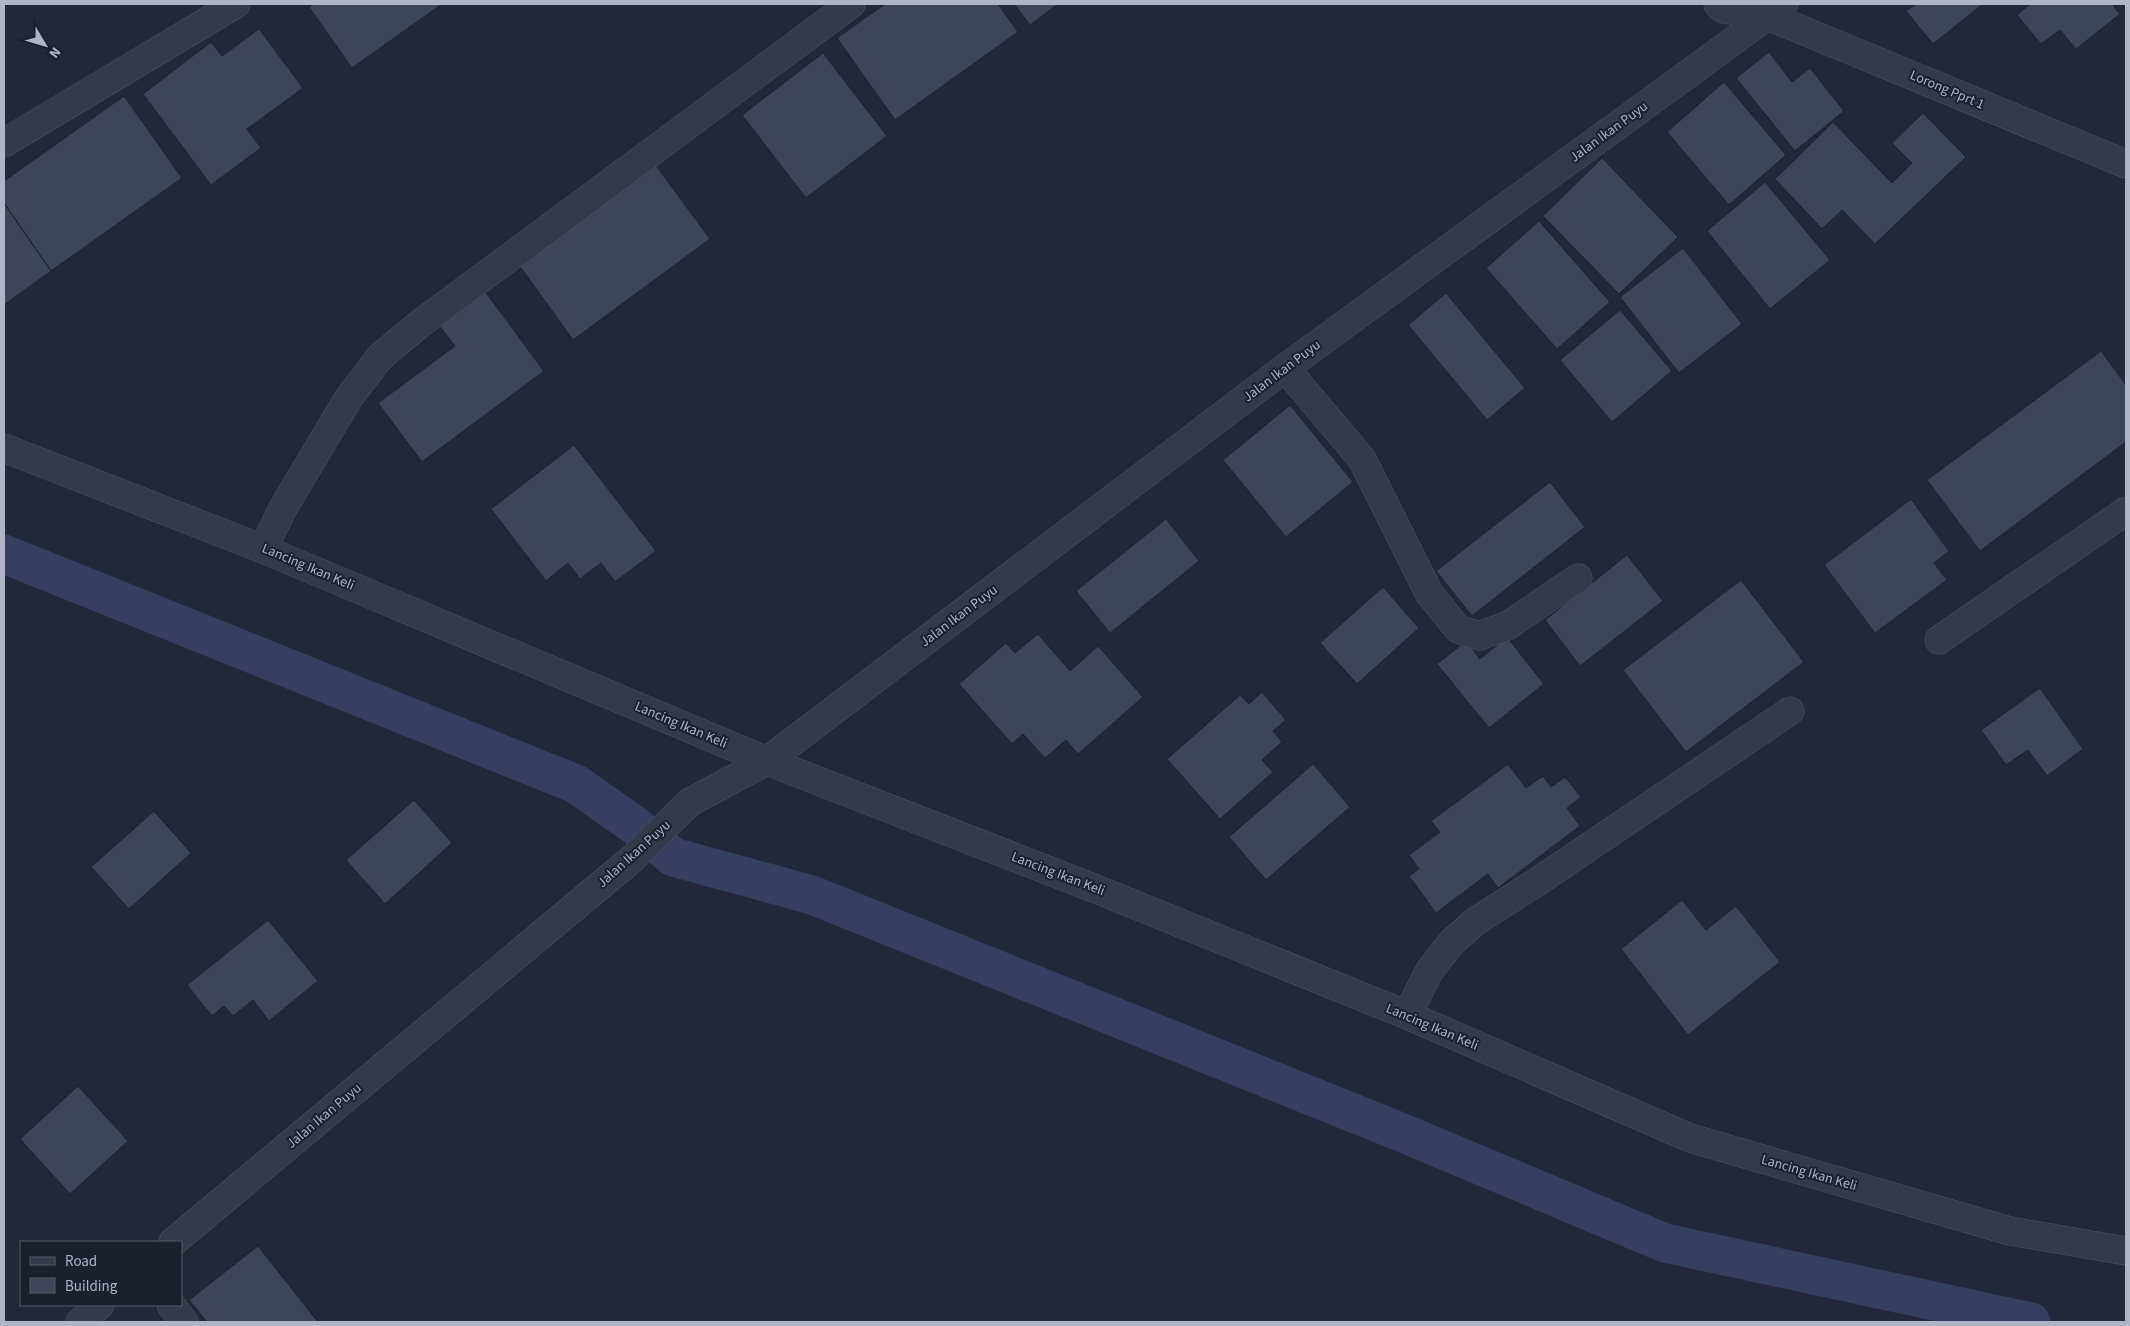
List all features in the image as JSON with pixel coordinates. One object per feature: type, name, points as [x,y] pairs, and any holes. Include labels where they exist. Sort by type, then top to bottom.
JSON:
[{"type":"street","points":[[4,143],[236,4]]},
{"type":"street","points":[[264,548],[283,508],[348,399],[380,357],[421,323],[851,4]]},
{"type":"street","name":"Lorong Pprt 1","points":[[1718,4],[1723,9],[1776,10],[2126,164]]},
{"type":"street","name":"Jalan Ikan Puyu","points":[[174,1241],[632,859],[690,802],[767,761],[1285,368],[1776,10]]},
{"type":"street","points":[[1285,368],[1362,459],[1428,593],[1458,629],[1478,636],[1507,626],[1578,578]]},
{"type":"street","name":"Lancing Ikan Keli","points":[[4,448],[264,548],[767,761],[1096,888],[1407,1015],[1690,1138],[2010,1231],[2126,1251]]},
{"type":"street","points":[[1939,640],[2126,511]]},
{"type":"street","points":[[1407,1015],[1430,970],[1452,942],[1476,921],[1790,711]]},
{"type":"street","points":[[80,1322],[99,1306]]},
{"type":"street","points":[[172,1306],[184,1322]]},
{"type":"building","points":[[314,4],[442,4],[352,68],[309,7]]},
{"type":"building","points":[[885,4],[998,4],[1018,32],[895,120],[837,38]]},
{"type":"building","points":[[1014,4],[1058,4],[1030,25]]},
{"type":"building","points":[[1916,4],[1983,4],[1933,44],[1906,11]]},
{"type":"building","points":[[2030,4],[2112,4],[2120,14],[2076,49],[2060,30],[2041,44],[2017,15]]},
{"type":"building","points":[[259,29],[303,88],[247,129],[261,148],[211,185],[143,94],[211,42],[222,56]]},
{"type":"building","points":[[1769,52],[1792,82],[1810,68],[1844,111],[1795,151],[1736,78]]},
{"type":"building","points":[[823,53],[887,136],[806,198],[742,115]]},
{"type":"building","points":[[1724,82],[1786,155],[1729,205],[1667,132]]},
{"type":"building","points":[[124,96],[182,178],[51,271],[4,203],[4,181]]},
{"type":"building","points":[[1923,113],[1966,157],[1875,244],[1842,210],[1822,229],[1775,179],[1833,122],[1892,183],[1912,163],[1892,143]]},
{"type":"building","points":[[1602,158],[1678,237],[1619,294],[1543,216]]},
{"type":"building","points":[[655,164],[710,239],[573,340],[519,265]]},
{"type":"building","points":[[1765,182],[1830,260],[1770,309],[1707,231]]},
{"type":"building","points":[[4,203],[51,271],[4,305]]},
{"type":"building","points":[[1539,221],[1610,302],[1557,349],[1486,268]]},
{"type":"building","points":[[1683,248],[1742,324],[1679,373],[1620,297]]},
{"type":"building","points":[[484,290],[544,371],[422,462],[378,403],[455,346],[438,324]]},
{"type":"building","points":[[1446,293],[1525,388],[1487,420],[1408,325]]},
{"type":"building","points":[[1620,310],[1672,371],[1612,422],[1560,360]]},
{"type":"building","points":[[2101,351],[2126,385],[2126,442],[1980,551],[1927,480]]},
{"type":"building","points":[[1290,405],[1353,482],[1286,537],[1223,460]]},
{"type":"building","points":[[574,445],[656,551],[615,582],[601,563],[580,579],[568,563],[546,581],[491,509]]},
{"type":"building","points":[[1550,482],[1585,527],[1472,616],[1436,571]]},
{"type":"building","points":[[1911,499],[1949,551],[1934,563],[1947,580],[1875,633],[1824,565]]},
{"type":"building","points":[[1166,519],[1199,561],[1110,633],[1076,591]]},
{"type":"building","points":[[1627,555],[1663,601],[1580,666],[1545,620]]},
{"type":"building","points":[[1741,580],[1804,662],[1686,752],[1623,670]]},
{"type":"building","points":[[1383,587],[1419,628],[1357,684],[1320,643]]},
{"type":"building","points":[[1038,634],[1070,671],[1098,646],[1143,697],[1078,754],[1066,740],[1045,758],[1023,734],[1012,744],[959,684],[1006,643],[1015,653]]},
{"type":"building","points":[[1507,637],[1544,684],[1489,728],[1437,664],[1466,641],[1480,659]]},
{"type":"building","points":[[2040,688],[2083,749],[2047,776],[2028,750],[2006,765],[1981,730]]},
{"type":"building","points":[[1262,692],[1286,720],[1273,731],[1282,742],[1262,760],[1273,772],[1220,819],[1167,759],[1240,695],[1249,704]]},
{"type":"building","points":[[1313,764],[1350,807],[1266,880],[1229,837]]},
{"type":"building","points":[[1508,764],[1526,788],[1543,776],[1551,787],[1565,777],[1581,797],[1567,808],[1580,826],[1498,888],[1488,874],[1436,913],[1409,876],[1419,869],[1409,855],[1440,832],[1431,821]]},
{"type":"building","points":[[414,800],[452,843],[385,904],[346,860]]},
{"type":"building","points":[[154,811],[191,853],[129,909],[91,867]]},
{"type":"building","points":[[1682,900],[1706,930],[1736,906],[1780,962],[1688,1035],[1621,949]]},
{"type":"building","points":[[268,920],[318,981],[269,1021],[253,1000],[233,1016],[224,1006],[212,1016],[187,985]]},
{"type":"building","points":[[78,1086],[128,1141],[70,1194],[20,1139]]},
{"type":"building","points":[[258,1246],[318,1322],[207,1322],[189,1300]]},
{"type":"waterway","points":[[4,554],[576,784],[637,827],[673,857],[812,895],[1403,1133],[1665,1243],[2031,1322]]}]
